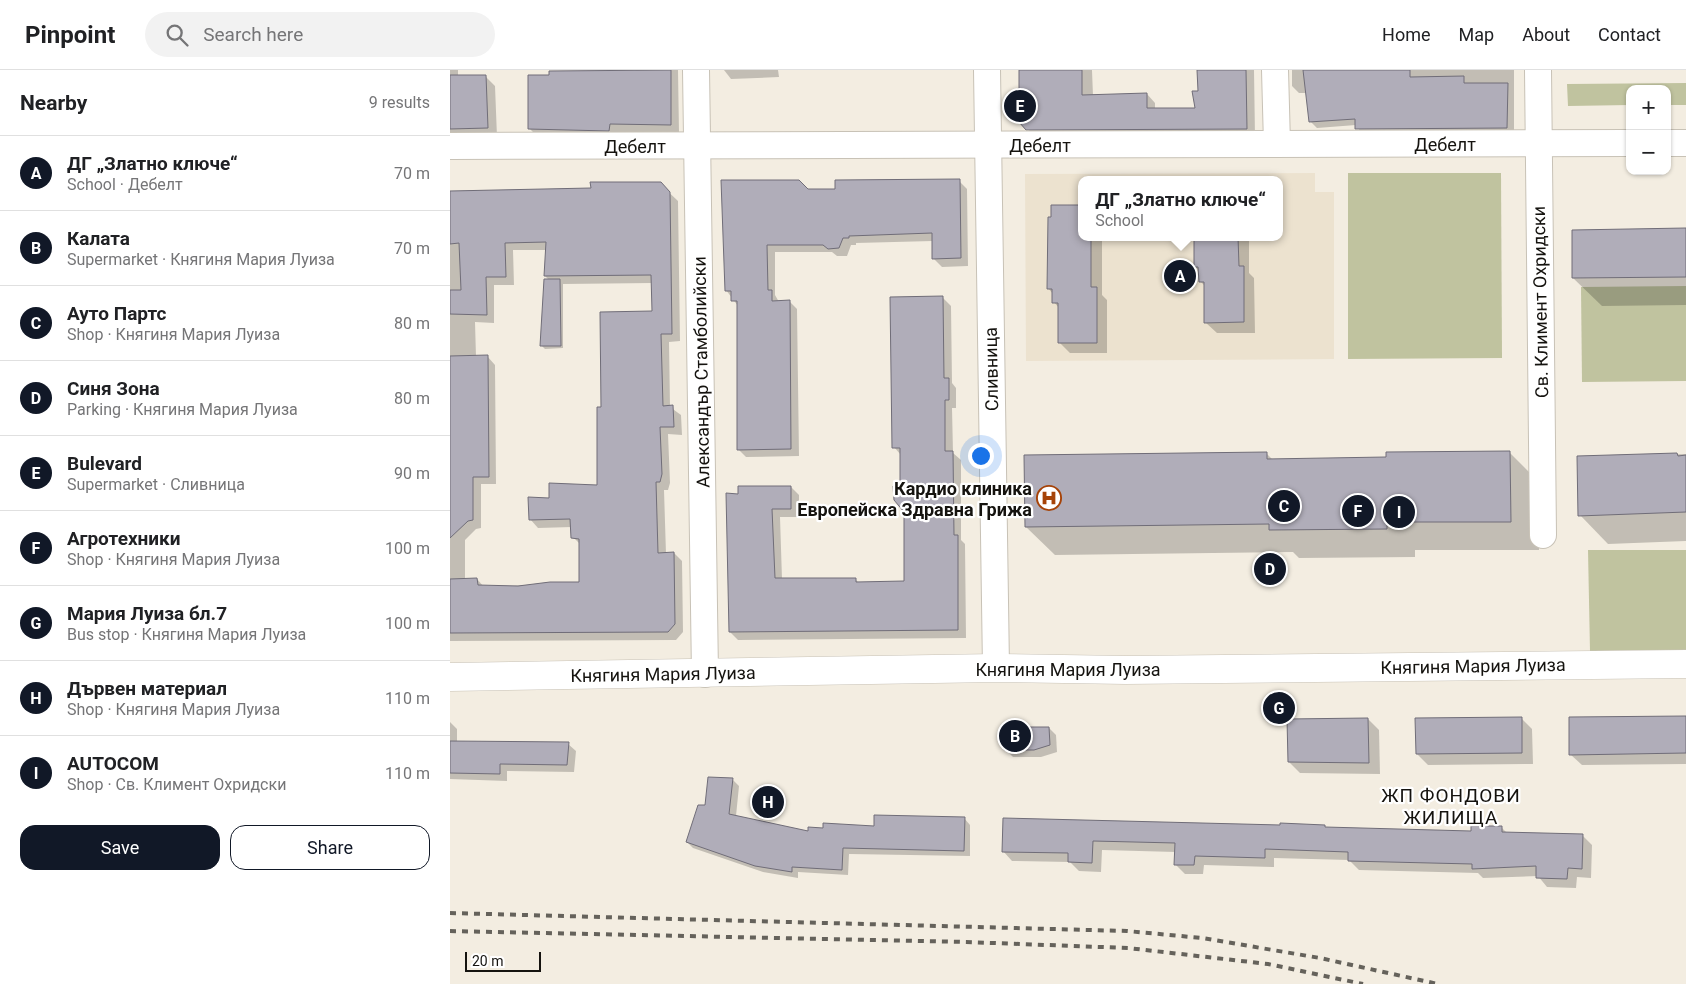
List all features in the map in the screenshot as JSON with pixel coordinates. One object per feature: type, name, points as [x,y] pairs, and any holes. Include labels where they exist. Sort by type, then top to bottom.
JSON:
[{"type":"main road","name":"Княгиня Мария Луиза","points":[[450,677],[996,668],[1135,670],[1686,664]]},
{"type":"street","name":"Александър Стамболийски","points":[[696,70],[705,674]]},
{"type":"street","name":"Сливница","points":[[987,70],[996,668]]},
{"type":"street","points":[[1275,70],[1277,144]]},
{"type":"street","name":"Св. Климент Охридски","points":[[1538,70],[1543,535]]},
{"type":"street","points":[[1671,143],[1686,143]]},
{"type":"street","name":"Дебелт","points":[[450,146],[1626,144]]},
{"type":"shaded area","points":[[1315,173],[1315,192],[1334,192],[1334,359],[1026,361],[1025,174]]},
{"type":"green space","points":[[1686,83],[1686,105],[1671,105],[1671,85],[1626,85],[1626,105],[1568,106],[1567,84]]},
{"type":"green space","points":[[1348,173],[1501,173],[1502,358],[1348,359]]},
{"type":"green space","points":[[1686,286],[1686,381],[1582,382],[1581,287]]},
{"type":"green space","points":[[1588,550],[1686,550],[1686,650],[1590,651]]},
{"type":"building","points":[[671,70],[671,125],[610,124],[609,131],[528,129],[528,75],[549,75],[549,71]]},
{"type":"building","points":[[1019,70],[1082,70],[1082,95],[1147,93],[1147,108],[1195,108],[1192,91],[1198,91],[1197,70],[1246,70],[1247,129],[1026,130],[1019,122]]},
{"type":"building","points":[[1303,70],[1410,70],[1410,77],[1464,76],[1464,83],[1508,83],[1507,128],[1355,129],[1355,119],[1309,122]]},
{"type":"building","points":[[450,75],[486,75],[488,128],[450,129]]},
{"type":"building","points":[[960,179],[961,258],[932,259],[932,233],[849,236],[849,238],[843,238],[839,248],[828,249],[823,245],[767,245],[768,290],[772,290],[772,301],[790,300],[791,449],[737,450],[737,301],[731,301],[731,291],[725,291],[721,180],[799,180],[808,189],[835,189],[835,180]]},
{"type":"building","points":[[590,182],[661,182],[670,192],[672,334],[661,334],[663,406],[673,405],[674,427],[660,427],[662,474],[660,482],[656,482],[658,553],[674,552],[675,624],[668,632],[450,633],[450,579],[477,578],[478,585],[518,586],[550,582],[579,582],[579,539],[571,538],[570,519],[529,520],[528,497],[549,498],[549,483],[597,485],[597,407],[601,407],[600,312],[652,311],[651,275],[544,276],[546,242],[505,243],[506,277],[486,277],[487,315],[450,314],[450,290],[461,290],[459,243],[450,244],[450,191],[591,188]]},
{"type":"building","points":[[1051,205],[1078,205],[1078,241],[1091,241],[1091,287],[1097,287],[1097,343],[1058,343],[1058,303],[1052,303],[1052,289],[1047,289],[1048,217],[1051,217]]},
{"type":"building","points":[[1686,228],[1686,277],[1572,278],[1572,230]]},
{"type":"building","points":[[1194,241],[1238,241],[1239,266],[1244,266],[1244,322],[1204,323],[1204,282],[1199,282],[1198,267],[1194,267]]},
{"type":"building","points":[[544,279],[560,279],[561,346],[540,346]]},
{"type":"building","points":[[943,296],[944,378],[949,378],[949,400],[945,400],[945,451],[953,451],[954,535],[958,535],[958,630],[729,632],[726,493],[738,494],[738,486],[791,486],[791,509],[772,509],[775,578],[856,578],[856,582],[904,581],[904,512],[894,500],[893,486],[900,486],[900,448],[892,448],[890,297]]},
{"type":"building","points":[[488,355],[489,477],[473,477],[473,520],[468,521],[450,538],[450,356]]},
{"type":"building","points":[[1510,451],[1511,522],[1387,522],[1387,529],[1269,530],[1269,524],[1025,527],[1024,455],[1267,452],[1267,459],[1386,457],[1386,452]]},
{"type":"building","points":[[1677,453],[1678,456],[1686,455],[1686,512],[1578,516],[1577,456]]},
{"type":"building","points":[[1686,716],[1686,753],[1569,755],[1569,717]]},
{"type":"building","points":[[1522,717],[1522,753],[1416,754],[1415,718]]},
{"type":"building","points":[[1368,718],[1369,763],[1288,762],[1287,719]]},
{"type":"building","points":[[1005,727],[1049,727],[1050,745],[1034,750],[1004,750]]},
{"type":"building","points":[[450,741],[569,742],[567,765],[500,764],[500,774],[450,773]]},
{"type":"building","points":[[708,777],[733,778],[729,814],[808,831],[808,827],[823,828],[823,823],[874,826],[874,815],[965,817],[964,851],[843,848],[842,870],[792,867],[792,872],[755,866],[686,842],[698,805],[705,805]]},
{"type":"building","points":[[1003,818],[1280,825],[1280,823],[1325,825],[1325,827],[1471,831],[1471,826],[1502,826],[1502,832],[1583,834],[1582,869],[1568,868],[1567,879],[1536,878],[1536,866],[1472,869],[1472,864],[1348,861],[1348,852],[1265,849],[1265,858],[1195,856],[1194,865],[1174,865],[1175,843],[1093,841],[1092,863],[1068,862],[1068,853],[1002,852]]},
{"type":"railway","points":[[450,913],[1127,931],[1202,938],[1320,958],[1438,984]]},
{"type":"railway","points":[[450,931],[966,942],[1128,948],[1268,964],[1363,984]]},
{"type":"place","name":"Bulevard","points":[[1020,106]]},
{"type":"place","name":"ДГ „Златно ключе“","points":[[1180,276]]},
{"type":"place","name":"Кардио клиника Европейска Здравна Грижа","points":[[1049,498]]},
{"type":"place","name":"Ауто Партс","points":[[1284,506]]},
{"type":"place","name":"Агротехники","points":[[1358,511]]},
{"type":"place","name":"AUTOCOM","points":[[1399,512]]},
{"type":"place","name":"Синя Зона","points":[[1270,569]]},
{"type":"place","name":"Мария Луиза бл.7","points":[[1279,708]]},
{"type":"place","name":"Калата","points":[[1015,736]]},
{"type":"place","name":"Дървен материал","points":[[768,802]]},
{"type":"district","name":"ЖП ФОНДОВИ ЖИЛИЩА","points":[[1451,806]]}]
